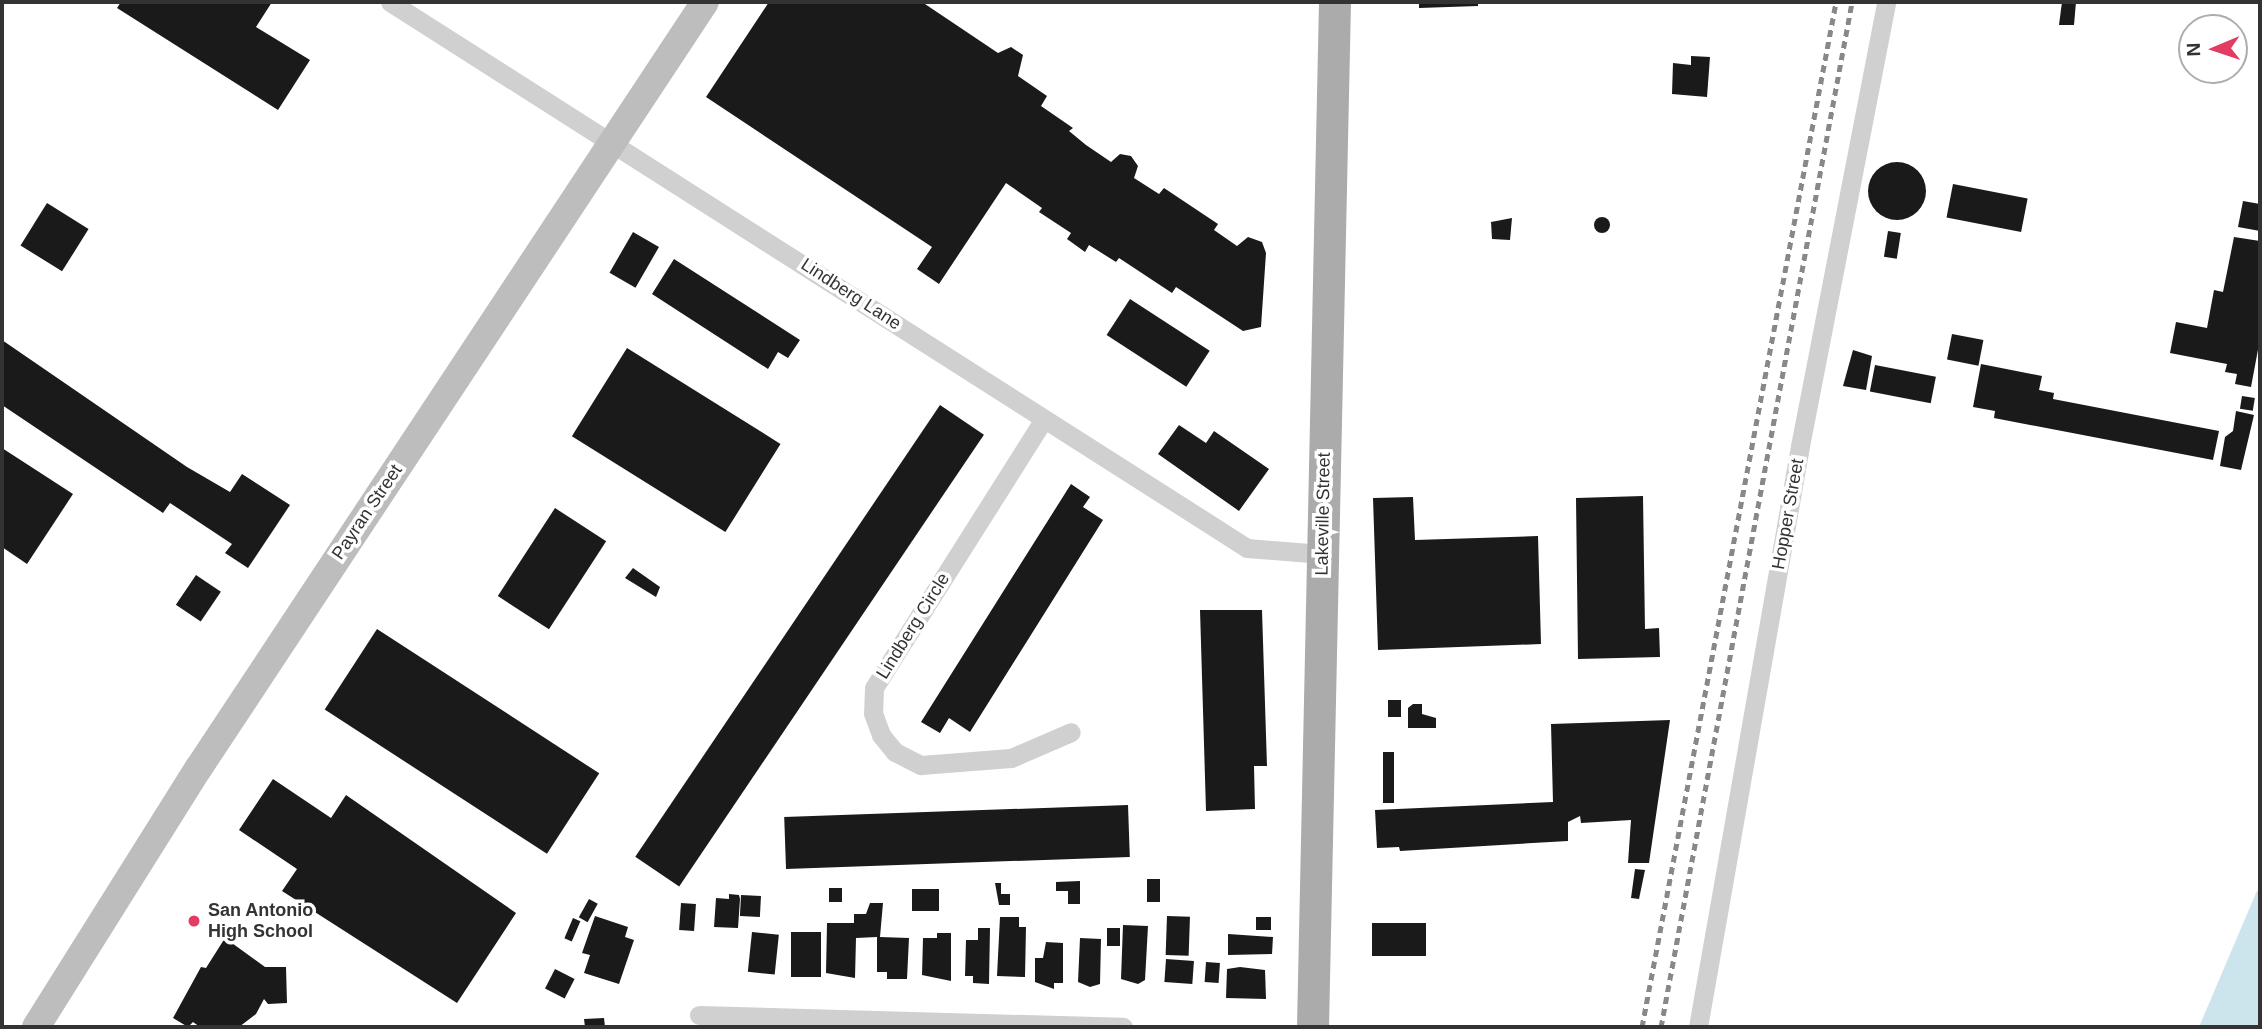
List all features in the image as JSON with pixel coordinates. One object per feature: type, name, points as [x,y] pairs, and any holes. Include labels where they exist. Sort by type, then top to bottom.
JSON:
[{"type":"main road","name":"Payran Street","points":[[36,1027],[198,769],[705,2]]},
{"type":"main road","name":"Lakeville Street","points":[[1313,1027],[1335,2]]},
{"type":"street","name":"Lindberg Lane","points":[[390,2],[613,141],[1247,548],[1322,554]]},
{"type":"street","name":"Hopper Street","points":[[1698,1027],[1800,446],[1886,2]]},
{"type":"street","name":"Lindberg Circle","points":[[1044,419],[874,688],[873,713],[881,735],[895,752],[921,765],[1012,758],[1072,732]]},
{"type":"street","points":[[699,1015],[1123,1027]]},
{"type":"water","points":[[2260,887],[2260,1027],[2199,1027],[2256,893]]},
{"type":"building","points":[[121,2],[272,2],[256,27],[310,60],[278,110],[117,8]]},
{"type":"building","points":[[769,2],[922,2],[998,53],[1011,47],[1023,55],[1018,76],[1047,96],[1041,106],[1073,128],[1069,131],[1086,145],[1111,162],[1120,154],[1131,156],[1138,166],[1134,178],[1159,194],[1164,188],[1218,224],[1214,230],[1237,246],[1248,237],[1262,242],[1266,253],[1261,327],[1243,331],[1176,287],[1172,293],[1119,258],[1116,262],[1089,245],[1085,252],[1067,239],[1071,233],[1039,212],[1042,208],[1006,183],[939,284],[917,269],[932,247],[706,97]]},
{"type":"building","points":[[1419,2],[1478,2],[1478,6],[1419,8]]},
{"type":"building","points":[[2062,2],[2076,2],[2074,25],[2059,25]]},
{"type":"building","points":[[1691,56],[1710,57],[1707,97],[1672,94],[1673,63],[1691,65]]},
{"type":"building","points":[[1891,162],[1903,162],[1918,170],[1926,185],[1926,197],[1918,212],[1903,220],[1891,220],[1876,212],[1868,197],[1868,185],[1876,170]]},
{"type":"building","points":[[1953,184],[2028,199],[2021,232],[1947,217]]},
{"type":"building","points":[[2243,201],[2260,204],[2260,231],[2238,227]]},
{"type":"building","points":[[47,203],[89,229],[62,271],[21,245]]},
{"type":"building","points":[[1602,217],[1608,219],[1608,231],[1602,233],[1596,231],[1594,225],[1596,219]]},
{"type":"building","points":[[1512,218],[1510,240],[1492,239],[1491,222]]},
{"type":"building","points":[[1888,231],[1901,233],[1897,259],[1884,257]]},
{"type":"building","points":[[633,232],[659,247],[635,288],[610,273]]},
{"type":"building","points":[[2234,237],[2260,241],[2260,339],[2251,387],[2235,384],[2237,374],[2225,372],[2227,364],[2170,353],[2176,322],[2207,328],[2214,290],[2223,292]]},
{"type":"building","points":[[674,259],[800,340],[788,358],[778,352],[768,369],[652,294]]},
{"type":"building","points":[[1130,299],[1210,351],[1186,387],[1107,335]]},
{"type":"building","points":[[1952,334],[1983,340],[1978,366],[1947,360]]},
{"type":"building","points":[[2,340],[187,467],[230,492],[242,474],[290,505],[248,568],[225,553],[232,544],[170,503],[163,513],[2,405]]},
{"type":"building","points":[[627,348],[780,444],[725,532],[572,436]]},
{"type":"building","points":[[1853,350],[1872,356],[1866,390],[1843,386]]},
{"type":"building","points":[[1981,364],[2042,376],[2039,390],[2054,393],[2053,399],[2219,431],[2213,460],[1994,418],[1995,411],[1973,407]]},
{"type":"building","points":[[1875,365],[1936,377],[1931,403],[1870,392]]},
{"type":"building","points":[[2242,396],[2255,398],[2253,411],[2240,409]]},
{"type":"building","points":[[940,405],[984,435],[679,886],[635,857]]},
{"type":"building","points":[[2236,411],[2254,415],[2241,470],[2220,466],[2225,437],[2233,431]]},
{"type":"building","points":[[1179,425],[1206,443],[1214,431],[1269,469],[1239,511],[1158,454]]},
{"type":"building","points":[[2,448],[73,494],[27,564],[2,547]]},
{"type":"building","points":[[1071,484],[1090,497],[1083,507],[1103,520],[970,732],[949,718],[940,733],[921,722]]},
{"type":"building","points":[[1643,496],[1645,629],[1659,628],[1660,657],[1578,659],[1576,498]]},
{"type":"building","points":[[1413,497],[1415,540],[1538,536],[1541,644],[1378,650],[1373,498]]},
{"type":"building","points":[[555,508],[606,541],[549,629],[498,596]]},
{"type":"building","points":[[633,568],[660,587],[656,597],[625,578]]},
{"type":"building","points":[[196,575],[221,592],[201,622],[176,605]]},
{"type":"building","points":[[1200,610],[1262,610],[1267,766],[1254,766],[1255,809],[1206,811]]},
{"type":"building","points":[[377,629],[599,773],[547,854],[325,710]]},
{"type":"building","points":[[1388,700],[1401,700],[1401,717],[1388,717]]},
{"type":"building","points":[[1413,704],[1422,704],[1422,714],[1436,718],[1436,728],[1408,728],[1408,708]]},
{"type":"building","points":[[1670,720],[1649,863],[1628,863],[1631,820],[1581,823],[1580,816],[1568,822],[1568,841],[1400,851],[1399,847],[1377,848],[1375,810],[1553,802],[1551,724]]},
{"type":"building","points":[[1383,752],[1394,752],[1394,803],[1383,803]]},
{"type":"building","points":[[273,779],[331,818],[346,795],[516,913],[457,1003],[282,891],[297,869],[239,830]]},
{"type":"building","points":[[1128,805],[1130,857],[786,869],[784,817]]},
{"type":"building","points":[[1635,869],[1645,870],[1639,899],[1631,898]]},
{"type":"building","points":[[1147,879],[1160,879],[1160,902],[1147,902]]},
{"type":"building","points":[[1080,881],[1080,904],[1068,904],[1068,891],[1056,891],[1056,882]]},
{"type":"building","points":[[995,883],[1001,883],[1001,894],[1010,894],[1010,905],[999,905]]},
{"type":"building","points":[[829,888],[842,888],[842,902],[829,902]]},
{"type":"building","points":[[912,889],[939,889],[939,911],[912,911]]},
{"type":"building","points":[[729,894],[739,895],[738,928],[714,927],[716,898],[729,899]]},
{"type":"building","points":[[741,895],[761,896],[760,917],[740,916]]},
{"type":"building","points":[[589,899],[598,904],[588,922],[579,917]]},
{"type":"building","points":[[681,903],[696,904],[694,931],[679,930]]},
{"type":"building","points":[[870,903],[883,903],[880,937],[909,938],[907,979],[887,979],[887,972],[877,972],[877,937],[856,938],[855,978],[826,973],[827,923],[854,923],[854,914],[866,914]]},
{"type":"building","points":[[595,916],[628,927],[625,937],[634,940],[619,984],[584,973],[590,955],[582,953]]},
{"type":"building","points":[[1167,916],[1190,917],[1189,956],[1166,955]]},
{"type":"building","points":[[1000,917],[1019,917],[1019,927],[1026,927],[1025,977],[997,976]]},
{"type":"building","points":[[1256,917],[1271,917],[1271,930],[1256,930]]},
{"type":"building","points":[[573,918],[580,921],[572,941],[564,938]]},
{"type":"building","points":[[1372,923],[1426,923],[1426,956],[1372,956]]},
{"type":"building","points":[[1123,925],[1148,926],[1145,980],[1138,984],[1121,979]]},
{"type":"building","points":[[978,928],[990,928],[989,984],[973,983],[973,976],[965,976],[966,940],[978,940]]},
{"type":"building","points":[[1107,928],[1120,928],[1120,946],[1107,946]]},
{"type":"building","points":[[752,932],[779,935],[775,975],[748,972]]},
{"type":"building","points":[[791,932],[821,932],[821,977],[791,977]]},
{"type":"building","points":[[937,933],[951,933],[951,981],[922,975],[923,938],[937,938]]},
{"type":"building","points":[[1228,934],[1273,937],[1272,954],[1228,955]]},
{"type":"building","points":[[225,938],[265,967],[286,967],[287,1003],[268,1004],[264,999],[256,1014],[239,1027],[200,1027],[193,1022],[188,1027],[173,1018],[201,967],[206,968]]},
{"type":"building","points":[[1080,938],[1101,939],[1100,984],[1090,987],[1078,982]]},
{"type":"building","points":[[1046,942],[1063,943],[1063,983],[1054,983],[1054,989],[1035,982],[1035,958],[1043,958]]},
{"type":"building","points":[[1166,959],[1194,961],[1192,984],[1164,982]]},
{"type":"building","points":[[1206,962],[1220,963],[1219,983],[1205,982]]},
{"type":"building","points":[[1240,967],[1265,970],[1266,999],[1226,998],[1227,969]]},
{"type":"building","points":[[555,969],[575,979],[565,999],[545,989]]},
{"type":"building","points":[[604,1018],[605,1027],[585,1027],[584,1019]]},
{"type":"railway","points":[[1642,1027],[1836,2]]},
{"type":"railway","points":[[1661,1027],[1852,2]]},
{"type":"place","name":"San Antonio High School","points":[[194,921]]}]
